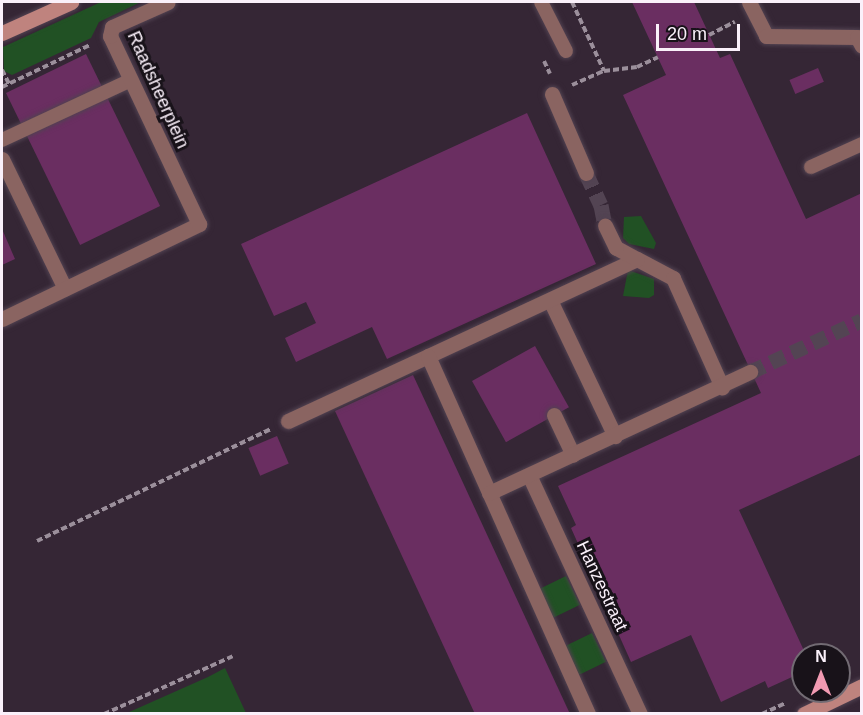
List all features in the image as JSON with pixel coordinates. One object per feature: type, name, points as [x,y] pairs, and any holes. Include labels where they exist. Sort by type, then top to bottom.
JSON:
[{"type":"main road","points":[[2,33],[71,2]]},
{"type":"main road","points":[[804,714],[861,686]]},
{"type":"street","name":"Raadsheerplein","points":[[65,289],[199,224],[110,36],[112,27],[168,2]]},
{"type":"street","points":[[752,7],[766,36],[857,37],[861,46]]},
{"type":"street","points":[[552,94],[586,173]]},
{"type":"street","points":[[2,159],[65,289],[2,319]]},
{"type":"street","points":[[605,225],[616,248],[673,278],[722,387]]},
{"type":"street","points":[[288,421],[637,259]]},
{"type":"street","points":[[550,300],[615,435]]},
{"type":"street","points":[[428,356],[588,714]]},
{"type":"street","points":[[489,493],[722,387],[750,372]]},
{"type":"street","points":[[554,415],[573,454]]},
{"type":"street","name":"Hanzestraat","points":[[529,475],[640,714]]},
{"type":"lane","points":[[541,2],[566,51]]},
{"type":"lane","points":[[2,140],[131,80]]},
{"type":"lane","points":[[811,167],[861,144]]},
{"type":"path","points":[[572,2],[604,71]]},
{"type":"path","points":[[709,34],[752,7]]},
{"type":"path","points":[[2,87],[110,36]]},
{"type":"path","points":[[552,94],[604,71],[638,67],[658,57]]},
{"type":"path","points":[[2,70],[9,84]]},
{"type":"path","points":[[37,541],[288,421]]},
{"type":"path","points":[[104,714],[233,656]]},
{"type":"green space","points":[[101,2],[141,2],[99,22],[91,38],[12,75],[4,71],[3,47]]},
{"type":"green space","points":[[641,216],[656,243],[654,249],[629,244],[623,238],[624,217]]},
{"type":"green space","points":[[628,270],[654,279],[654,295],[649,298],[623,296]]},
{"type":"green space","points":[[566,576],[580,605],[551,619],[537,590]]},
{"type":"green space","points":[[592,633],[606,662],[577,676],[563,647]]},
{"type":"green space","points":[[225,668],[246,713],[127,713],[208,677]]},
{"type":"building","points":[[632,2],[694,2],[720,58],[730,54],[806,219],[862,193],[862,454],[739,510],[800,643],[791,643],[791,677],[768,688],[765,681],[721,702],[691,635],[631,662],[571,528],[576,525],[558,486],[761,393],[623,95],[666,75]]},
{"type":"building","points":[[86,54],[160,206],[80,245],[6,93]]},
{"type":"building","points":[[818,68],[824,82],[795,94],[789,80]]},
{"type":"building","points":[[527,113],[596,264],[387,359],[372,327],[296,362],[285,338],[316,323],[306,302],[274,316],[241,244]]},
{"type":"building","points":[[2,229],[15,259],[2,265]]},
{"type":"building","points":[[535,346],[569,407],[506,442],[472,381]]},
{"type":"building","points":[[413,375],[570,714],[475,714],[335,411]]},
{"type":"building","points":[[277,436],[289,464],[260,476],[248,448]]},
{"type":"tunnel","points":[[586,173],[601,205],[605,225]]},
{"type":"tunnel","points":[[750,372],[862,320]]}]
